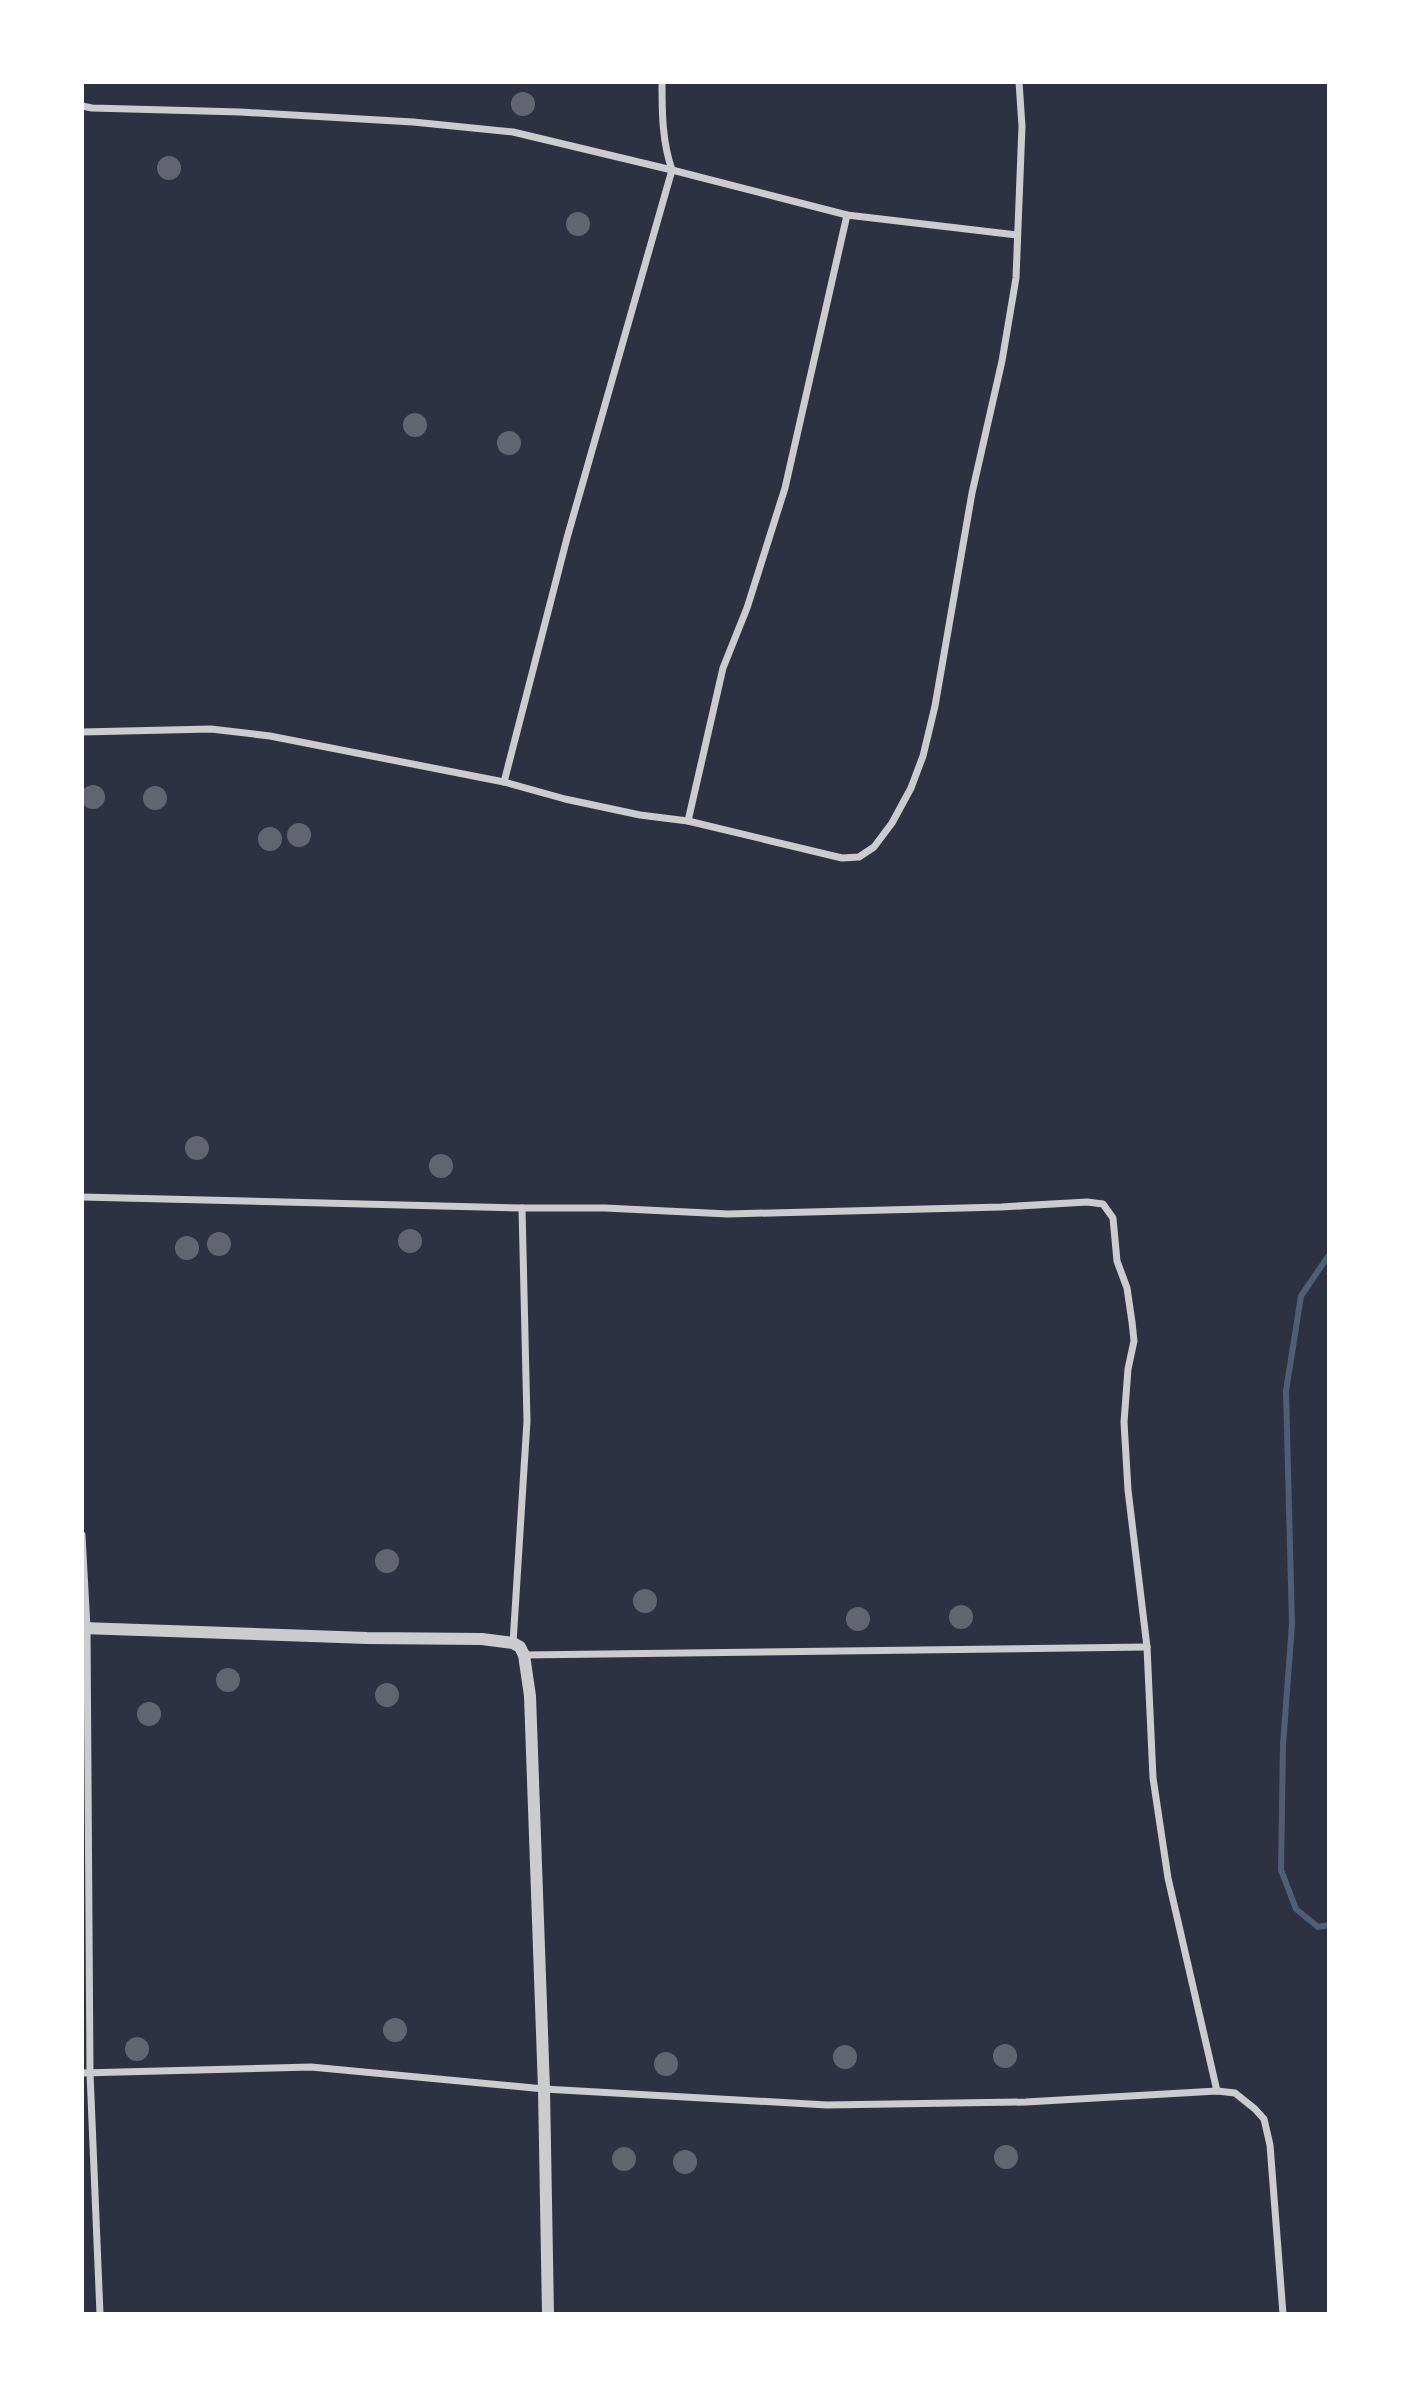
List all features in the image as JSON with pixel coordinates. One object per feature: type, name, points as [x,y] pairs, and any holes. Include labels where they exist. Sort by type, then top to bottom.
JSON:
[{"type":"street","points":[[504,782],[567,538],[673,170],[662,127],[662,82]]},
{"type":"street","points":[[82,732],[211,729],[270,736],[504,782],[565,799],[640,815],[688,821],[842,858],[859,857],[874,847],[892,823],[911,788],[923,756],[935,706],[972,493],[1002,360],[1014,292],[1022,126],[1020,82]]},
{"type":"street","points":[[82,106],[413,121],[513,132],[847,215],[1017,235]]},
{"type":"street","points":[[688,821],[723,668],[747,608],[785,488],[847,215]]},
{"type":"street","points":[[82,1197],[605,1208],[728,1214],[987,1208],[1087,1202],[1102,1204],[1112,1218],[1117,1261],[1127,1288],[1134,1341],[1128,1369],[1124,1422],[1128,1490],[1147,1647],[1153,1778],[1164,1853],[1217,2091]]},
{"type":"street","points":[[513,1643],[527,1422],[522,1208]]},
{"type":"street","points":[[82,1535],[85,1628],[86,2073],[100,2314]]},
{"type":"street","points":[[85,1628],[367,1638],[482,1639],[513,1643],[520,1647],[524,1656],[530,1696],[544,2089],[548,2314]]},
{"type":"street","points":[[524,1656],[1147,1647]]},
{"type":"street","points":[[86,2073],[311,2067],[544,2089],[827,2105],[1026,2102],[1217,2091],[1235,2093],[1264,2119],[1274,2182],[1283,2314]]},
{"type":"building","points":[[523,92],[534,99],[535,104],[528,115],[523,116],[512,109],[511,104],[518,93]]},
{"type":"building","points":[[169,156],[180,163],[181,168],[174,179],[169,180],[158,173],[157,168],[164,157]]},
{"type":"building","points":[[578,212],[589,219],[590,224],[583,235],[578,236],[567,229],[566,224],[573,213]]},
{"type":"building","points":[[415,413],[426,420],[427,425],[420,436],[415,437],[404,430],[403,425],[410,414]]},
{"type":"building","points":[[509,431],[520,438],[521,443],[514,454],[509,455],[498,448],[497,443],[504,432]]},
{"type":"building","points":[[93,785],[101,789],[105,797],[101,805],[93,809],[85,805],[81,797],[85,789]]},
{"type":"building","points":[[155,786],[166,793],[167,798],[160,809],[155,810],[144,803],[143,798],[150,787]]},
{"type":"building","points":[[299,823],[310,830],[311,835],[304,846],[299,847],[288,840],[287,835],[294,824]]},
{"type":"building","points":[[270,827],[281,834],[282,839],[275,850],[270,851],[259,844],[258,839],[265,828]]},
{"type":"building","points":[[197,1136],[208,1143],[209,1148],[202,1159],[197,1160],[186,1153],[185,1148],[192,1137]]},
{"type":"building","points":[[441,1154],[452,1161],[453,1166],[446,1177],[441,1178],[430,1171],[429,1166],[436,1155]]},
{"type":"building","points":[[410,1229],[421,1236],[422,1241],[415,1252],[410,1253],[399,1246],[398,1241],[405,1230]]},
{"type":"building","points":[[219,1232],[230,1239],[231,1244],[224,1255],[219,1256],[208,1249],[207,1244],[214,1233]]},
{"type":"building","points":[[187,1236],[198,1243],[199,1248],[192,1259],[187,1260],[176,1253],[175,1248],[182,1237]]},
{"type":"building","points":[[387,1549],[398,1556],[399,1561],[392,1572],[387,1573],[376,1566],[375,1561],[382,1550]]},
{"type":"building","points":[[645,1589],[656,1596],[657,1601],[650,1612],[645,1613],[634,1606],[633,1601],[640,1590]]},
{"type":"building","points":[[961,1605],[972,1612],[973,1617],[966,1628],[961,1629],[950,1622],[949,1617],[956,1606]]},
{"type":"building","points":[[858,1607],[869,1614],[870,1619],[863,1630],[858,1631],[847,1624],[846,1619],[853,1608]]},
{"type":"building","points":[[228,1668],[239,1675],[240,1680],[233,1691],[228,1692],[217,1685],[216,1680],[223,1669]]},
{"type":"building","points":[[387,1683],[398,1690],[399,1695],[392,1706],[387,1707],[376,1700],[375,1695],[382,1684]]},
{"type":"building","points":[[149,1702],[160,1709],[161,1714],[154,1725],[149,1726],[138,1719],[137,1714],[144,1703]]},
{"type":"building","points":[[395,2018],[406,2025],[407,2030],[400,2041],[395,2042],[384,2035],[383,2030],[390,2019]]},
{"type":"building","points":[[137,2037],[148,2044],[149,2049],[142,2060],[137,2061],[126,2054],[125,2049],[132,2038]]},
{"type":"building","points":[[1005,2044],[1016,2051],[1017,2056],[1010,2067],[1005,2068],[994,2061],[993,2056],[1000,2045]]},
{"type":"building","points":[[845,2045],[856,2052],[857,2057],[850,2068],[845,2069],[834,2062],[833,2057],[840,2046]]},
{"type":"building","points":[[666,2052],[677,2059],[678,2064],[671,2075],[666,2076],[655,2069],[654,2064],[661,2053]]},
{"type":"building","points":[[1006,2145],[1017,2152],[1018,2157],[1011,2168],[1006,2169],[995,2162],[994,2157],[1001,2146]]},
{"type":"building","points":[[624,2147],[635,2154],[636,2159],[629,2170],[624,2171],[613,2164],[612,2159],[619,2148]]},
{"type":"building","points":[[685,2150],[696,2157],[697,2162],[690,2173],[685,2174],[674,2167],[673,2162],[680,2151]]},
{"type":"waterway","points":[[1329,1255],[1301,1296],[1286,1391],[1292,1624],[1283,1745],[1281,1870],[1296,1909],[1318,1927],[1329,1925]]}]
